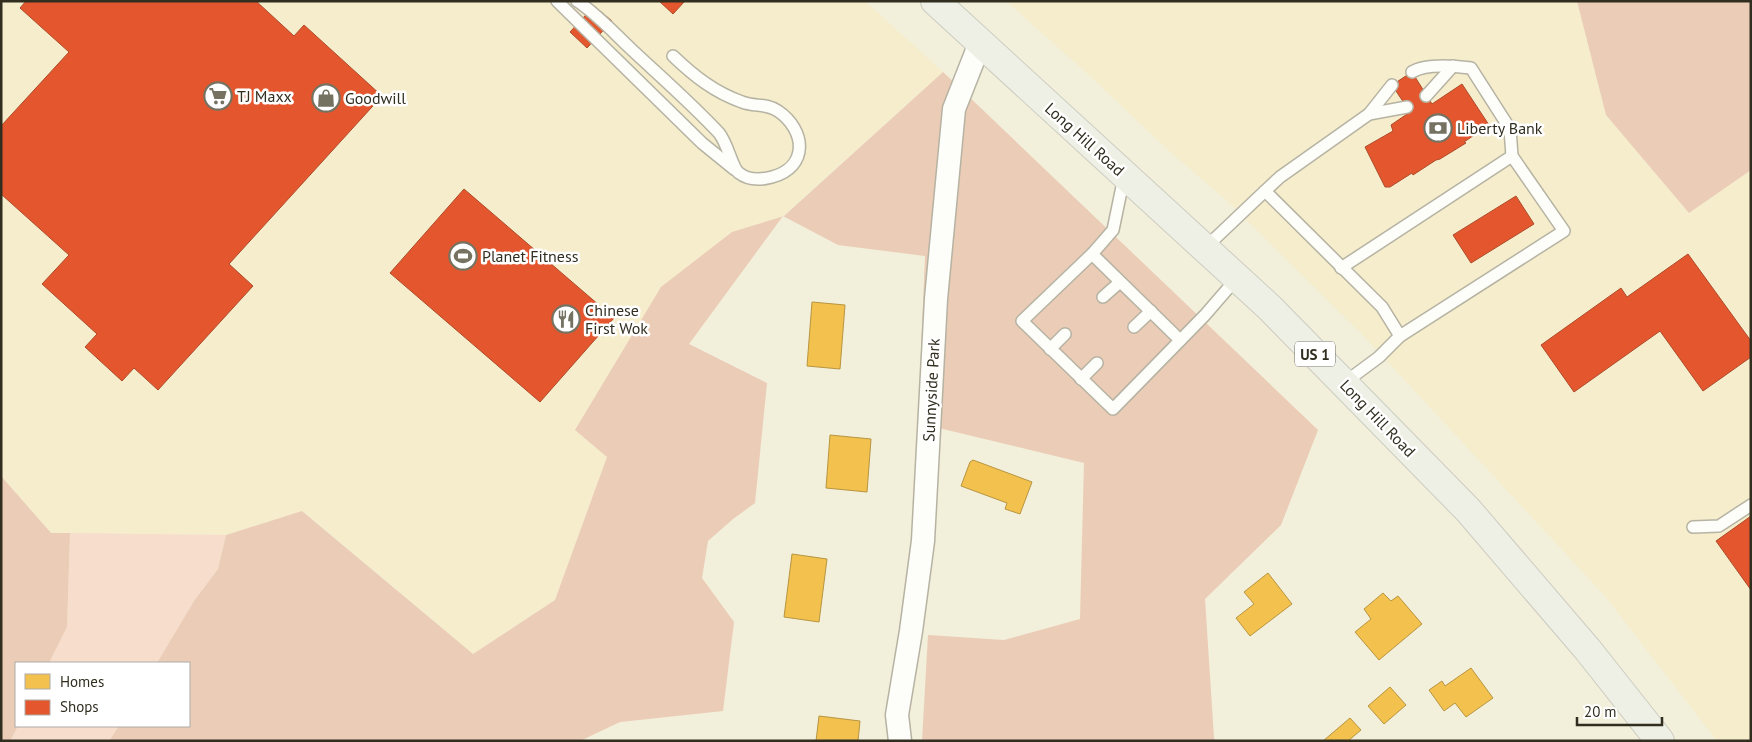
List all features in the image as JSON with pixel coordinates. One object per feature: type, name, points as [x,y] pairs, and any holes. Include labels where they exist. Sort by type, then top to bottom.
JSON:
[{"type":"main road","name":"Long Hill Road","points":[[935,1],[1270,308],[1344,383],[1468,510],[1588,650],[1660,741]]},
{"type":"street","name":"Sunnyside Park","points":[[900,741],[897,715],[923,541],[936,299],[954,109],[980,43]]},
{"type":"lane","points":[[557,1],[702,143],[740,174],[756,179],[780,175],[790,170],[799,153],[797,135],[785,117],[778,111],[761,105],[742,103],[711,88],[693,76],[673,56]]},
{"type":"lane","points":[[577,1],[656,72],[720,135],[732,158],[734,169]]},
{"type":"lane","points":[[1426,96],[1453,66]]},
{"type":"lane","points":[[1344,383],[1379,357],[1400,336],[1564,231],[1512,156],[1510,129],[1471,68],[1453,66],[1418,68],[1412,72]]},
{"type":"lane","points":[[1205,248],[1280,177],[1369,114],[1392,85]]},
{"type":"lane","points":[[1369,114],[1407,108]]},
{"type":"lane","points":[[1341,268],[1512,156]]},
{"type":"lane","points":[[1125,175],[1113,230],[1092,254],[1022,321],[1113,409],[1180,340],[1236,278]]},
{"type":"lane","points":[[1265,191],[1382,307],[1400,336]]},
{"type":"lane","points":[[1092,254],[1180,340]]},
{"type":"lane","points":[[1103,297],[1120,282]]},
{"type":"lane","points":[[1134,327],[1151,311]]},
{"type":"lane","points":[[1050,349],[1065,334]]},
{"type":"lane","points":[[1081,379],[1097,363]]},
{"type":"lane","points":[[1692,527],[1719,526],[1751,505]]},
{"type":"shaded area","points":[[1,1],[865,1],[943,72],[783,216],[732,232],[607,457],[555,600],[473,654],[303,511],[226,535],[51,533],[1,476]]},
{"type":"shaded area","points":[[1006,1],[1577,1],[1606,115],[1689,213],[1751,170],[1751,741],[1717,741],[1605,596],[1361,333],[1225,199],[1169,151],[1089,75]]},
{"type":"shaded area","points":[[1577,1],[1751,1],[1751,170],[1689,213],[1606,115]]},
{"type":"shaded area","points":[[943,72],[1318,430],[1281,525],[1205,599],[1214,738],[1216,741],[922,741],[928,635],[1004,640],[1080,619],[1084,463],[918,423],[925,256],[838,245],[783,216]]},
{"type":"shaded area","points":[[783,216],[689,344],[767,383],[755,503],[708,541],[702,578],[734,622],[723,711],[620,722],[580,741],[109,741],[118,727],[190,727],[190,662],[158,662],[194,601],[218,569],[226,535],[302,511],[473,654],[555,600],[607,457],[575,430],[661,287],[732,232]]},
{"type":"shaded area","points":[[1,476],[51,533],[70,533],[67,627],[50,662],[15,662],[15,727],[17,727],[10,741],[1,741]]},
{"type":"shaded area","points":[[70,533],[226,535],[218,569],[194,601],[158,662],[50,662],[67,627]]},
{"type":"shaded area","points":[[17,727],[118,727],[109,741],[10,741]]},
{"type":"building: Homes","points":[[812,302],[845,305],[840,369],[807,366]]},
{"type":"building: Homes","points":[[830,435],[871,439],[867,492],[826,488]]},
{"type":"building: Homes","points":[[973,460],[1032,482],[1020,514],[1005,509],[1007,503],[961,486],[970,462]]},
{"type":"building: Homes","points":[[792,554],[827,559],[819,622],[784,617]]},
{"type":"building: Homes","points":[[1268,573],[1292,604],[1250,636],[1236,618],[1254,604],[1244,592]]},
{"type":"building: Homes","points":[[1383,593],[1391,601],[1398,596],[1422,624],[1379,660],[1355,632],[1371,619],[1364,609]]},
{"type":"building: Homes","points":[[1471,668],[1493,698],[1466,717],[1455,703],[1444,711],[1429,690],[1442,681],[1445,686]]},
{"type":"building: Homes","points":[[1390,687],[1406,705],[1384,724],[1368,706]]},
{"type":"building: Homes","points":[[819,716],[860,721],[858,741],[816,741]]},
{"type":"building: Homes","points":[[1350,718],[1361,730],[1348,741],[1323,741]]},
{"type":"building: Shops","points":[[26,1],[256,1],[294,36],[304,25],[382,96],[229,264],[253,286],[158,390],[134,368],[122,381],[85,347],[97,334],[42,284],[69,255],[1,194],[1,126],[69,52],[20,8]]},
{"type":"building: Shops","points":[[659,1],[685,1],[673,14]]},
{"type":"building: Shops","points":[[594,6],[612,21],[587,48],[570,32]]},
{"type":"building: Shops","name":"Liberty Bank","points":[[1412,72],[1432,104],[1462,84],[1489,125],[1464,142],[1466,143],[1440,159],[1390,187],[1385,187],[1365,147],[1393,131],[1391,125],[1410,112],[1392,85]]},
{"type":"building: Shops","points":[[464,189],[614,318],[540,402],[390,273]]},
{"type":"building: Shops","points":[[1516,196],[1534,224],[1471,263],[1453,235]]},
{"type":"building: Shops","points":[[1688,254],[1751,341],[1751,357],[1703,391],[1660,331],[1574,392],[1541,345],[1621,288],[1627,297]]},
{"type":"building: Shops","points":[[1751,516],[1751,590],[1716,541]]},
{"type":"place","name":"TJ Maxx","points":[[218,96]]},
{"type":"place","name":"Goodwill","points":[[326,98]]},
{"type":"place","name":"Liberty Bank","points":[[1438,128]]},
{"type":"place","name":"Planet Fitness","points":[[463,256]]},
{"type":"place","name":"Chinese First Wok","points":[[566,319]]}]
